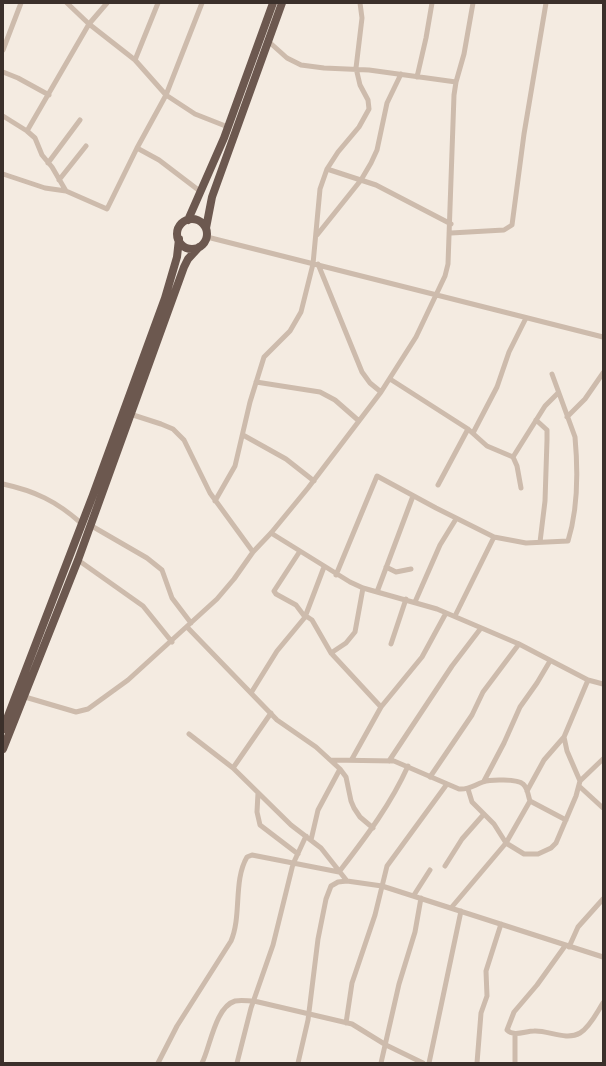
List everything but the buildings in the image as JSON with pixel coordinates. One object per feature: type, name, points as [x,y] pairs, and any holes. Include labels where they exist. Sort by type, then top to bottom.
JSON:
[{"type":"highway","points":[[3,749],[78,560],[85,524],[165,298],[177,257],[179,227],[188,220],[202,192],[228,127],[272,3]]},
{"type":"highway","points":[[3,729],[130,414],[184,267],[188,259],[207,237],[206,228],[212,197],[282,3]]},
{"type":"highway","points":[[188,220],[200,221],[206,228]]},
{"type":"highway","points":[[179,239],[188,248],[199,247]]},
{"type":"street","points":[[3,50],[21,3]]},
{"type":"street","points":[[67,3],[89,24],[135,60],[166,95],[194,114],[228,127]]},
{"type":"street","points":[[27,131],[89,24],[107,3]]},
{"type":"street","points":[[135,60],[158,3]]},
{"type":"street","points":[[3,174],[45,188],[66,191],[107,209],[137,148],[166,95],[202,3]]},
{"type":"street","points":[[215,501],[235,466],[256,382],[266,353],[290,331],[299,317],[315,264],[320,188],[327,168],[359,127],[369,109],[368,100],[360,85],[356,68],[362,18],[360,3]]},
{"type":"street","points":[[417,77],[432,3]]},
{"type":"street","points":[[24,697],[68,711],[76,712],[88,709],[128,680],[172,642],[221,594],[253,552],[271,533],[314,481],[390,379],[416,337],[445,276],[448,264],[451,233],[453,113],[456,82],[464,54],[472,3]]},
{"type":"street","points":[[451,233],[506,229],[513,222],[524,134],[546,3]]},
{"type":"street","points":[[268,41],[294,63],[324,68],[356,68],[456,82]]},
{"type":"street","points":[[3,72],[18,78],[49,95]]},
{"type":"street","points":[[316,235],[361,180],[377,150],[386,103],[401,74]]},
{"type":"street","points":[[3,116],[27,131],[35,138],[42,155],[66,191]]},
{"type":"street","points":[[48,163],[80,120]]},
{"type":"street","points":[[59,180],[86,146]]},
{"type":"street","points":[[137,148],[159,160],[202,192]]},
{"type":"street","points":[[327,168],[386,189],[451,224]]},
{"type":"street","points":[[207,237],[603,338]]},
{"type":"street","points":[[315,264],[362,372],[381,392]]},
{"type":"street","points":[[438,485],[497,387],[509,352],[526,318]]},
{"type":"street","points":[[567,418],[585,399],[603,373]]},
{"type":"street","points":[[336,575],[376,477],[381,477],[456,519],[494,537],[516,542],[565,543],[568,541],[571,530],[577,464],[575,437],[552,374]]},
{"type":"street","points":[[390,379],[471,431],[487,446],[513,457],[517,466],[521,488]]},
{"type":"street","points":[[256,382],[320,392],[334,400],[359,422]]},
{"type":"street","points":[[513,457],[545,406],[558,393]]},
{"type":"street","points":[[130,414],[161,424],[173,430],[184,440],[205,485],[253,552]]},
{"type":"street","points":[[536,420],[547,430],[545,501],[540,542]]},
{"type":"street","points":[[243,435],[286,459],[314,481]]},
{"type":"street","points":[[3,484],[38,494],[52,500],[85,524],[147,558],[162,570],[172,598],[189,625],[277,720],[332,760],[346,777],[354,808],[360,817],[373,828]]},
{"type":"street","points":[[377,592],[413,496]]},
{"type":"street","points":[[416,602],[440,545],[456,519]]},
{"type":"street","points":[[271,533],[336,575],[363,588],[416,602],[455,616],[519,644],[588,680],[603,684]]},
{"type":"street","points":[[455,616],[494,537]]},
{"type":"street","points":[[300,552],[274,591],[276,594],[296,605],[305,617],[312,620],[331,653],[381,707]]},
{"type":"street","points":[[78,560],[143,606],[172,642]]},
{"type":"street","points":[[251,693],[278,651],[305,617],[324,567]]},
{"type":"street","points":[[386,568],[396,572],[412,569]]},
{"type":"street","points":[[331,653],[346,643],[354,632],[363,588]]},
{"type":"street","points":[[391,644],[406,600]]},
{"type":"street","points":[[352,759],[381,707],[422,657],[446,613]]},
{"type":"street","points":[[389,761],[452,666],[481,628]]},
{"type":"street","points":[[430,777],[472,715],[483,692],[519,644]]},
{"type":"street","points":[[484,781],[504,743],[520,707],[550,661]]},
{"type":"street","points":[[527,791],[544,760],[564,737],[588,680]]},
{"type":"street","points":[[233,768],[271,713]]},
{"type":"street","points":[[189,734],[233,768],[291,825],[321,848],[347,882]]},
{"type":"street","points":[[564,737],[567,752],[580,784],[603,808]]},
{"type":"street","points":[[332,760],[352,759],[389,761],[408,766],[459,789],[468,789],[484,781],[493,780],[520,782],[525,786],[530,801],[566,820]]},
{"type":"street","points":[[468,789],[472,802],[494,824],[506,843],[524,854],[538,854],[545,852],[556,843],[580,784],[603,759]]},
{"type":"street","points":[[339,872],[373,828],[394,796],[408,766]]},
{"type":"street","points":[[237,1063],[254,1001],[269,957],[293,864],[308,838],[318,810],[340,769]]},
{"type":"street","points":[[346,1023],[352,983],[375,915],[387,866],[447,784]]},
{"type":"street","points":[[258,793],[257,812],[260,826],[298,854]]},
{"type":"street","points":[[451,908],[506,843],[530,801]]},
{"type":"street","points":[[445,866],[462,839],[484,814]]},
{"type":"street","points":[[158,1063],[177,1026],[231,941],[235,926],[242,869],[247,857],[252,855],[339,872]]},
{"type":"street","points":[[414,896],[430,870]]},
{"type":"street","points":[[298,1063],[308,1015],[318,940],[326,899],[331,886],[338,882],[382,886],[603,957]]},
{"type":"street","points":[[381,1063],[399,984],[415,932],[421,898]]},
{"type":"street","points":[[603,899],[578,927],[567,946],[514,1012],[507,1027],[509,1032],[515,1034],[534,1030],[557,1035],[578,1034],[584,1029],[603,1003]]},
{"type":"street","points":[[429,1063],[461,911]]},
{"type":"street","points":[[477,1063],[481,1013],[488,996],[486,971],[501,924]]},
{"type":"street","points":[[202,1063],[211,1035],[225,1010],[233,1002],[254,1001],[346,1023],[356,1027],[386,1045],[424,1063]]},
{"type":"street","points":[[515,1034],[515,1063]]}]
